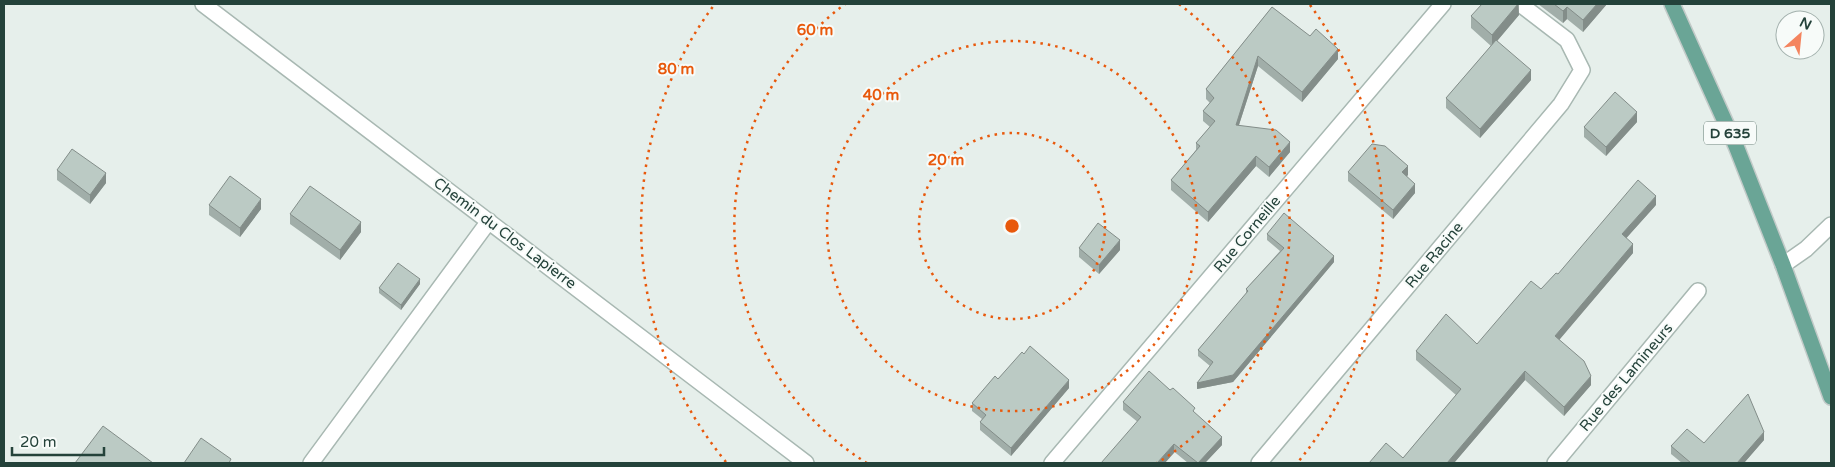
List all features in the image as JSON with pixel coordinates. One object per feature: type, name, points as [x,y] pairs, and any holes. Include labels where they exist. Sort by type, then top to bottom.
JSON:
[{"type":"main road","name":"D 635","points":[[1672,4],[1736,146],[1783,265],[1831,397]]},
{"type":"street","name":"Chemin du Clos Lapierre","points":[[203,4],[806,463]]},
{"type":"street","name":"Rue Corneille","points":[[1052,463],[1443,4]]},
{"type":"street","name":"Rue Racine","points":[[1259,463],[1561,104],[1582,70],[1567,40],[1520,4]]},
{"type":"street","points":[[311,463],[489,221]]},
{"type":"street","points":[[1783,265],[1806,249],[1831,225]]},
{"type":"street","name":"Rue des Lamineurs","points":[[1555,463],[1698,291]]},
{"type":"building","points":[[1482,4],[1518,4],[1492,35],[1471,16]]},
{"type":"building","points":[[1554,4],[1597,4],[1583,20],[1567,7],[1563,11]]},
{"type":"building","points":[[1272,7],[1310,36],[1316,29],[1338,49],[1302,92],[1258,56],[1236,125],[1276,130],[1290,142],[1269,167],[1256,156],[1208,212],[1171,180],[1200,146],[1196,143],[1215,121],[1203,111],[1214,98],[1206,89]]},
{"type":"building","points":[[1496,40],[1531,70],[1480,129],[1446,98]]},
{"type":"building","points":[[1615,92],[1637,112],[1606,147],[1584,127]]},
{"type":"building","points":[[1372,144],[1385,146],[1408,166],[1402,172],[1415,184],[1393,210],[1348,172]]},
{"type":"building","points":[[72,149],[106,173],[90,195],[57,170]]},
{"type":"building","points":[[230,176],[261,199],[240,228],[209,205]]},
{"type":"building","points":[[1638,180],[1656,196],[1622,234],[1633,244],[1555,336],[1584,361],[1591,376],[1564,407],[1525,371],[1447,463],[1369,463],[1386,443],[1403,458],[1461,389],[1416,351],[1446,314],[1477,344],[1531,281],[1541,289],[1556,273],[1558,274]]},
{"type":"building","points":[[310,186],[361,222],[340,250],[290,214]]},
{"type":"building","points":[[1284,213],[1334,256],[1233,375],[1197,383],[1213,362],[1198,350],[1248,291],[1246,289],[1284,248],[1267,234]]},
{"type":"building","points":[[1098,223],[1120,240],[1099,265],[1079,248]]},
{"type":"building","points":[[398,263],[420,279],[401,305],[379,288]]},
{"type":"building","points":[[1030,346],[1069,380],[1011,448],[980,422],[986,415],[972,403],[995,376],[998,379],[1022,352],[1024,354]]},
{"type":"building","points":[[1149,371],[1170,390],[1173,388],[1195,408],[1193,411],[1222,437],[1198,463],[1174,444],[1157,463],[1101,463],[1141,417],[1123,402]]},
{"type":"building","points":[[1748,394],[1764,432],[1737,463],[1691,463],[1671,446],[1687,429],[1704,443]]},
{"type":"building","points":[[103,426],[153,463],[75,463]]},
{"type":"building","points":[[201,438],[231,459],[229,463],[184,463]]}]
